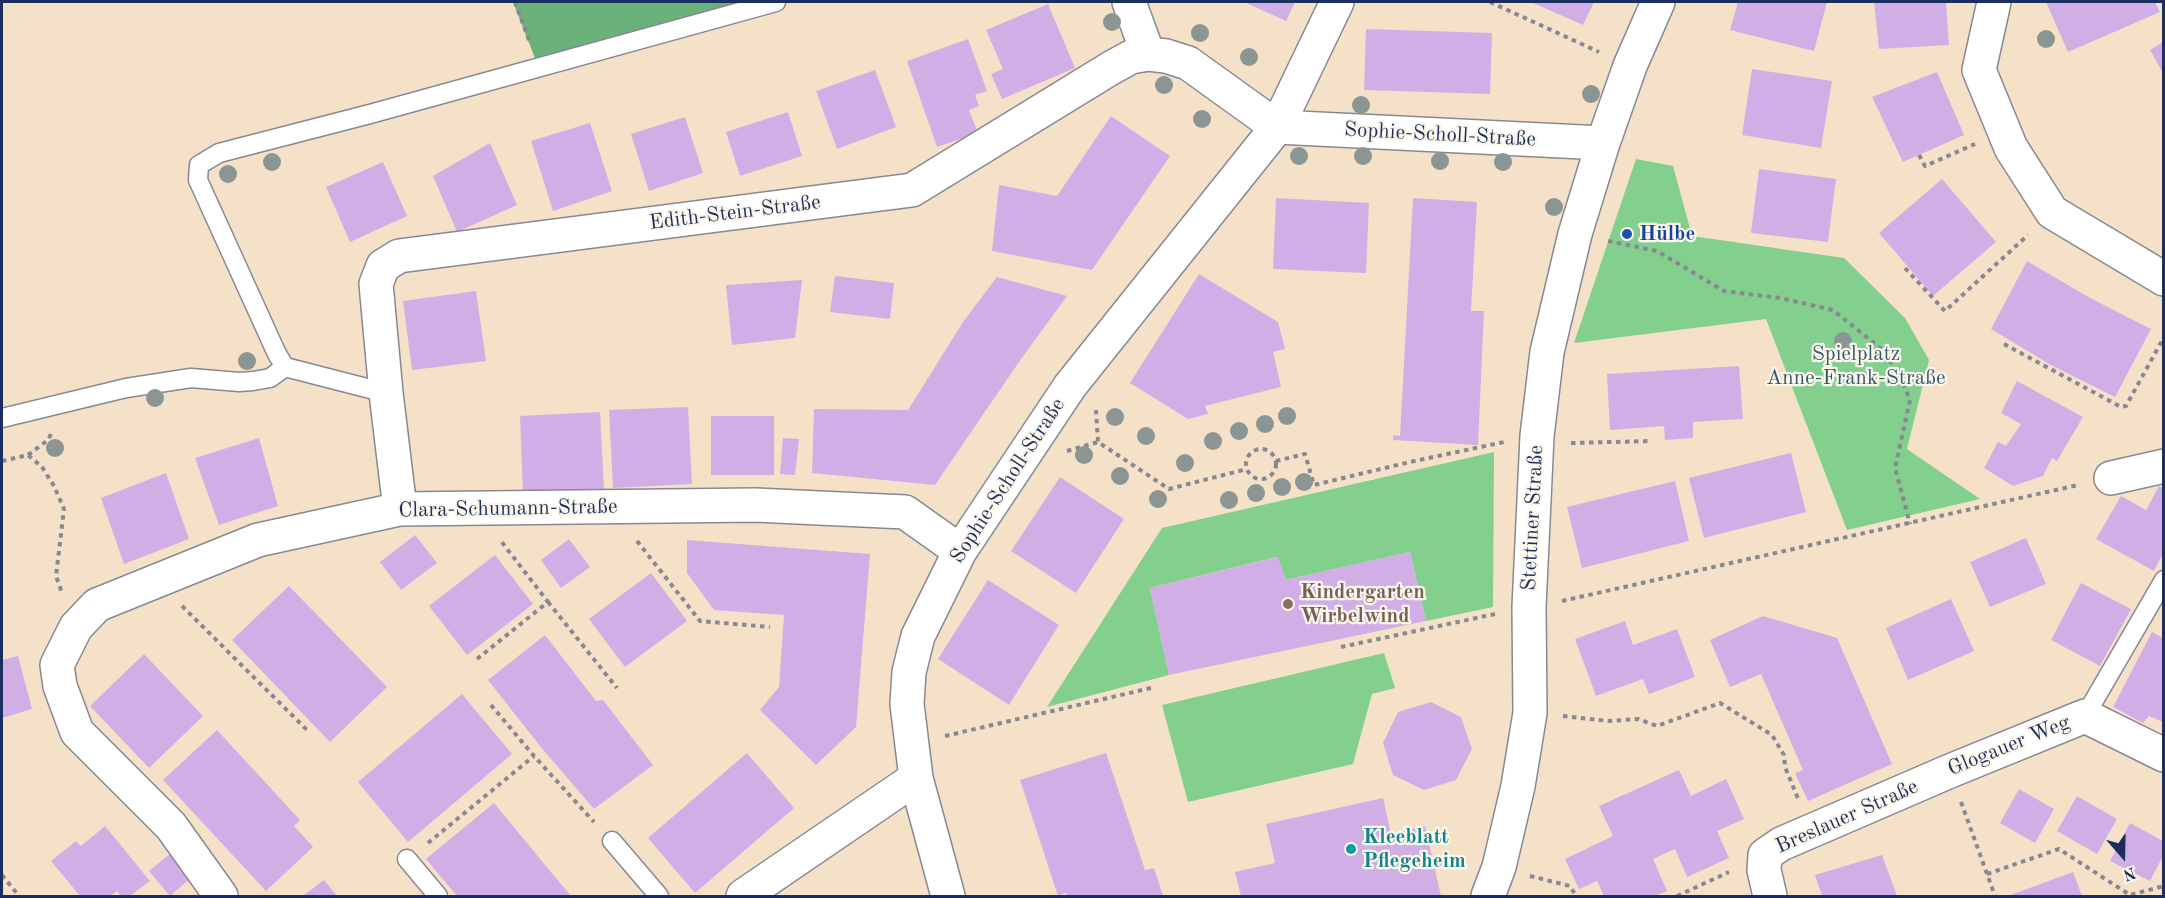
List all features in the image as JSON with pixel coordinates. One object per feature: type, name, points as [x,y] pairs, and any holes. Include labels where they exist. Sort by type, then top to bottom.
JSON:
[{"type":"street","points":[[1129,2],[1148,54]]},
{"type":"street","name":"Sophie-Scholl-Straße","points":[[948,897],[916,778],[907,704],[909,672],[918,636],[960,551],[1070,386],[1277,127],[1337,2]]},
{"type":"street","name":"Stettiner Straße","points":[[1493,882],[1518,786],[1530,713],[1529,607],[1537,440],[1547,352],[1575,234],[1603,143],[1630,66],[1658,2]]},
{"type":"street","points":[[1994,2],[1979,70],[2011,148],[2052,212],[2163,279]]},
{"type":"street","name":"Edith-Stein-Straße","points":[[400,509],[376,284],[383,266],[399,256],[912,190],[1111,68],[1131,57],[1148,54],[1166,56],[1188,63],[1277,127]]},
{"type":"street","name":"Sophie-Scholl-Straße","points":[[1277,127],[1603,143]]},
{"type":"street","points":[[2111,478],[2163,466]]},
{"type":"street","name":"Clara-Schumann-Straße","points":[[221,897],[171,826],[76,732],[60,686],[57,665],[76,627],[97,605],[258,540],[400,509],[755,506],[905,512],[960,551]]},
{"type":"street","name":"Glogauer Weg","points":[[1942,774],[2085,716],[2163,755]]},
{"type":"street","name":"Breslauer Straße","points":[[1770,897],[1764,870],[1765,855],[1781,844],[1810,830],[1942,774]]},
{"type":"street","points":[[743,897],[916,778]]},
{"type":"lane","points":[[386,393],[285,367],[198,180],[199,165],[219,153],[370,114],[776,2]]},
{"type":"lane","points":[[2,418],[126,388],[191,378],[239,382],[270,378],[285,367]]},
{"type":"lane","name":"Glogauer Weg","points":[[2085,716],[2163,580]]},
{"type":"lane","points":[[612,841],[659,897]]},
{"type":"lane","points":[[407,859],[438,897]]},
{"type":"path","points":[[515,2],[538,66]]},
{"type":"path","points":[[1490,2],[1630,66]]},
{"type":"path","points":[[1919,155],[1925,166],[2003,132]]},
{"type":"path","points":[[1905,268],[1945,311],[2052,212]]},
{"type":"path","points":[[1575,234],[1657,251],[1724,291],[1780,298],[1833,310],[1879,347],[1898,371],[1910,400],[1895,468],[1910,524]]},
{"type":"path","points":[[2004,344],[2121,407],[2126,406],[2163,338]]},
{"type":"path","points":[[1276,461],[1305,454],[1314,484],[1410,462],[1537,440],[1652,441]]},
{"type":"path","points":[[1098,442],[1169,489],[1246,469]]},
{"type":"path","points":[[1257,449],[1267,450],[1275,456],[1276,461],[1274,474],[1267,479],[1252,477],[1246,469],[1249,455],[1257,449]]},
{"type":"path","points":[[2,461],[28,455],[42,467],[54,486],[64,509],[56,576],[76,627]]},
{"type":"path","points":[[1341,647],[1564,601],[2111,478]]},
{"type":"path","points":[[610,507],[700,621],[770,627]]},
{"type":"path","points":[[477,509],[617,688]]},
{"type":"path","points":[[155,580],[309,732]]},
{"type":"path","points":[[477,659],[548,602]]},
{"type":"path","points":[[912,744],[1151,688]]},
{"type":"path","points":[[1530,713],[1609,721],[1638,719],[1657,726],[1719,704],[1772,735],[1784,755],[1785,767],[1810,830]]},
{"type":"path","points":[[491,705],[612,841]]},
{"type":"path","points":[[407,859],[534,756]]},
{"type":"path","points":[[1942,774],[1995,897]]},
{"type":"path","points":[[1987,874],[2059,849],[2130,896],[2163,886]]},
{"type":"path","points":[[1677,897],[1765,855]]},
{"type":"path","points":[[2,875],[19,897]]},
{"type":"path","points":[[1493,882],[1570,886],[1576,897]]},
{"type":"green space","points":[[513,2],[776,2],[538,66]]},
{"type":"green space","name":"Spielplatz Anne-Frank-Straße","points":[[1636,159],[1673,166],[1692,236],[1844,258],[1905,318],[1929,360],[1907,449],[1980,499],[1847,530],[1766,319],[1574,343]]},
{"type":"green space","points":[[1494,452],[1493,607],[1426,621],[1410,552],[1286,580],[1277,557],[1150,588],[1169,675],[1047,707],[1162,528]]},
{"type":"green space","points":[[1384,653],[1395,688],[1372,694],[1353,764],[1188,802],[1162,705]]},
{"type":"building","points":[[1244,2],[1295,2],[1286,21]]},
{"type":"building","points":[[1531,2],[1594,2],[1583,25]]},
{"type":"building","points":[[1738,2],[1827,2],[1814,51],[1730,30]]},
{"type":"building","points":[[1874,2],[1946,2],[1949,45],[1879,49]]},
{"type":"building","points":[[2046,2],[2155,2],[2160,12],[2068,52]]},
{"type":"building","points":[[1048,4],[1075,68],[1002,99],[991,74],[1003,69],[986,30]]},
{"type":"building","points":[[1366,29],[1492,33],[1490,94],[1364,90]]},
{"type":"building","points":[[968,39],[987,91],[975,95],[979,106],[969,110],[978,133],[937,147],[907,61]]},
{"type":"building","points":[[2163,42],[2163,73],[2150,50]]},
{"type":"building","points":[[1752,69],[1832,81],[1821,148],[1742,135]]},
{"type":"building","points":[[875,70],[896,127],[837,149],[816,91]]},
{"type":"building","points":[[1937,72],[1964,135],[1903,162],[1872,97]]},
{"type":"building","points":[[788,112],[802,156],[740,176],[726,132]]},
{"type":"building","points":[[1111,116],[1170,156],[1092,270],[992,251],[999,185],[1057,196]]},
{"type":"building","points":[[685,117],[703,173],[649,191],[631,134]]},
{"type":"building","points":[[590,123],[612,191],[553,211],[531,141]]},
{"type":"building","points":[[490,143],[517,205],[457,232],[433,176]]},
{"type":"building","points":[[383,162],[407,216],[350,242],[326,187]]},
{"type":"building","points":[[1759,169],[1836,179],[1828,242],[1751,233]]},
{"type":"building","points":[[1942,179],[1996,242],[1933,296],[1879,233]]},
{"type":"building","points":[[1276,198],[1369,203],[1366,273],[1273,269]]},
{"type":"building","points":[[1413,198],[1477,202],[1471,311],[1484,311],[1478,445],[1393,440],[1393,435],[1400,436]]},
{"type":"building","points":[[2027,261],[2090,298],[2151,329],[2115,397],[2051,365],[1991,329]]},
{"type":"building","points":[[1199,274],[1278,322],[1285,349],[1273,352],[1281,387],[1205,406],[1208,414],[1188,419],[1130,383]]},
{"type":"building","points":[[835,276],[894,283],[890,319],[830,312]]},
{"type":"building","points":[[997,277],[1067,296],[935,485],[812,473],[814,409],[908,410],[963,322]]},
{"type":"building","points":[[802,280],[795,338],[732,345],[726,285]]},
{"type":"building","points":[[476,291],[486,361],[412,370],[403,301]]},
{"type":"building","points":[[1739,366],[1743,419],[1693,422],[1693,438],[1665,440],[1664,426],[1610,430],[1607,374]]},
{"type":"building","points":[[2017,381],[2083,417],[2057,461],[2052,458],[2043,476],[2013,486],[1984,468],[1998,442],[2006,446],[2021,424],[2001,413]]},
{"type":"building","points":[[688,407],[692,484],[613,488],[609,410]]},
{"type":"building","points":[[600,412],[604,489],[523,492],[520,416]]},
{"type":"building","points":[[711,416],[774,416],[774,475],[711,475]]},
{"type":"building","points":[[259,438],[278,506],[219,525],[195,458]]},
{"type":"building","points":[[783,438],[799,439],[795,475],[780,474]]},
{"type":"building","points":[[1791,453],[1806,512],[1704,538],[1689,478]]},
{"type":"building","points":[[166,473],[189,539],[124,564],[101,498]]},
{"type":"building","points":[[1060,477],[1124,519],[1076,593],[1011,551]]},
{"type":"building","points":[[1675,481],[1689,541],[1582,568],[1567,507]]},
{"type":"building","points":[[2159,486],[2163,489],[2163,553],[2154,571],[2096,539],[2121,496],[2146,510]]},
{"type":"building","points":[[415,535],[437,563],[401,590],[380,562]]},
{"type":"building","points":[[2026,538],[2046,584],[1990,607],[1970,562]]},
{"type":"building","points":[[569,539],[590,567],[561,588],[541,560]]},
{"type":"building","points":[[687,540],[870,554],[856,727],[816,765],[760,710],[779,687],[784,615],[714,610],[687,573]]},
{"type":"building","name":"Kindergarten Wirbelwind","points":[[1410,552],[1426,621],[1169,675],[1150,588],[1278,557],[1286,580]]},
{"type":"building","points":[[495,555],[533,604],[467,655],[429,606]]},
{"type":"building","points":[[651,573],[687,621],[625,667],[589,619]]},
{"type":"building","points":[[988,580],[1059,625],[1009,705],[938,659]]},
{"type":"building","points":[[2081,583],[2131,609],[2100,666],[2051,640]]},
{"type":"building","points":[[289,586],[387,687],[330,742],[232,640]]},
{"type":"building","points":[[1951,599],[1974,651],[1908,680],[1886,628]]},
{"type":"building","points":[[1763,616],[1837,638],[1892,764],[1808,801],[1795,773],[1803,770],[1761,674],[1730,687],[1710,640]]},
{"type":"building","points":[[1625,621],[1633,645],[1677,629],[1695,677],[1649,694],[1643,679],[1596,696],[1575,639]]},
{"type":"building","points":[[2152,632],[2163,638],[2163,722],[2149,716],[2143,723],[2113,707]]},
{"type":"building","points":[[545,635],[596,701],[603,700],[653,765],[594,809],[488,680]]},
{"type":"building","points":[[144,654],[203,716],[149,768],[90,706]]},
{"type":"building","points":[[18,656],[32,709],[2,718],[2,660]]},
{"type":"building","points":[[462,694],[512,754],[408,842],[358,782]]},
{"type":"building","points":[[1431,702],[1461,717],[1472,749],[1456,780],[1424,790],[1393,775],[1383,743],[1398,712]]},
{"type":"building","points":[[217,730],[300,820],[294,826],[313,847],[266,891],[163,780]]},
{"type":"building","points":[[747,753],[794,808],[695,893],[648,838]]},
{"type":"building","points":[[1106,753],[1145,870],[1154,868],[1163,896],[1067,896],[1066,893],[1058,896],[1020,780]]},
{"type":"building","points":[[1679,770],[1691,796],[1726,779],[1744,819],[1717,831],[1729,858],[1687,877],[1675,849],[1653,859],[1667,891],[1655,896],[1604,896],[1597,881],[1579,889],[1565,859],[1613,836],[1599,806]]},
{"type":"building","points":[[2019,789],[2054,809],[2035,843],[2000,823]]},
{"type":"building","points":[[2077,796],[2117,819],[2097,854],[2057,831]]},
{"type":"building","name":"Kleeblatt Pflegeheim","points":[[1383,798],[1391,834],[1425,826],[1441,896],[1241,896],[1235,872],[1275,863],[1266,824]]},
{"type":"building","points":[[494,803],[571,896],[457,896],[426,859]]},
{"type":"building","points":[[2130,823],[2163,841],[2163,856],[2150,881],[2110,861]]},
{"type":"building","points":[[105,826],[150,881],[130,896],[121,896],[117,891],[110,896],[80,896],[51,861],[76,841],[81,846]]},
{"type":"building","points":[[171,853],[192,877],[170,896],[149,871]]},
{"type":"building","points":[[1882,855],[1897,896],[1822,896],[1815,875]]},
{"type":"building","points":[[2073,872],[2082,896],[2008,896]]},
{"type":"building","points":[[324,880],[337,896],[303,896]]},
{"type":"place","name":"Hülbe","points":[[1627,234]]},
{"type":"place","name":"Kindergarten Wirbelwind","points":[[1288,604]]},
{"type":"place","name":"Kleeblatt Pflegeheim","points":[[1351,849]]}]
